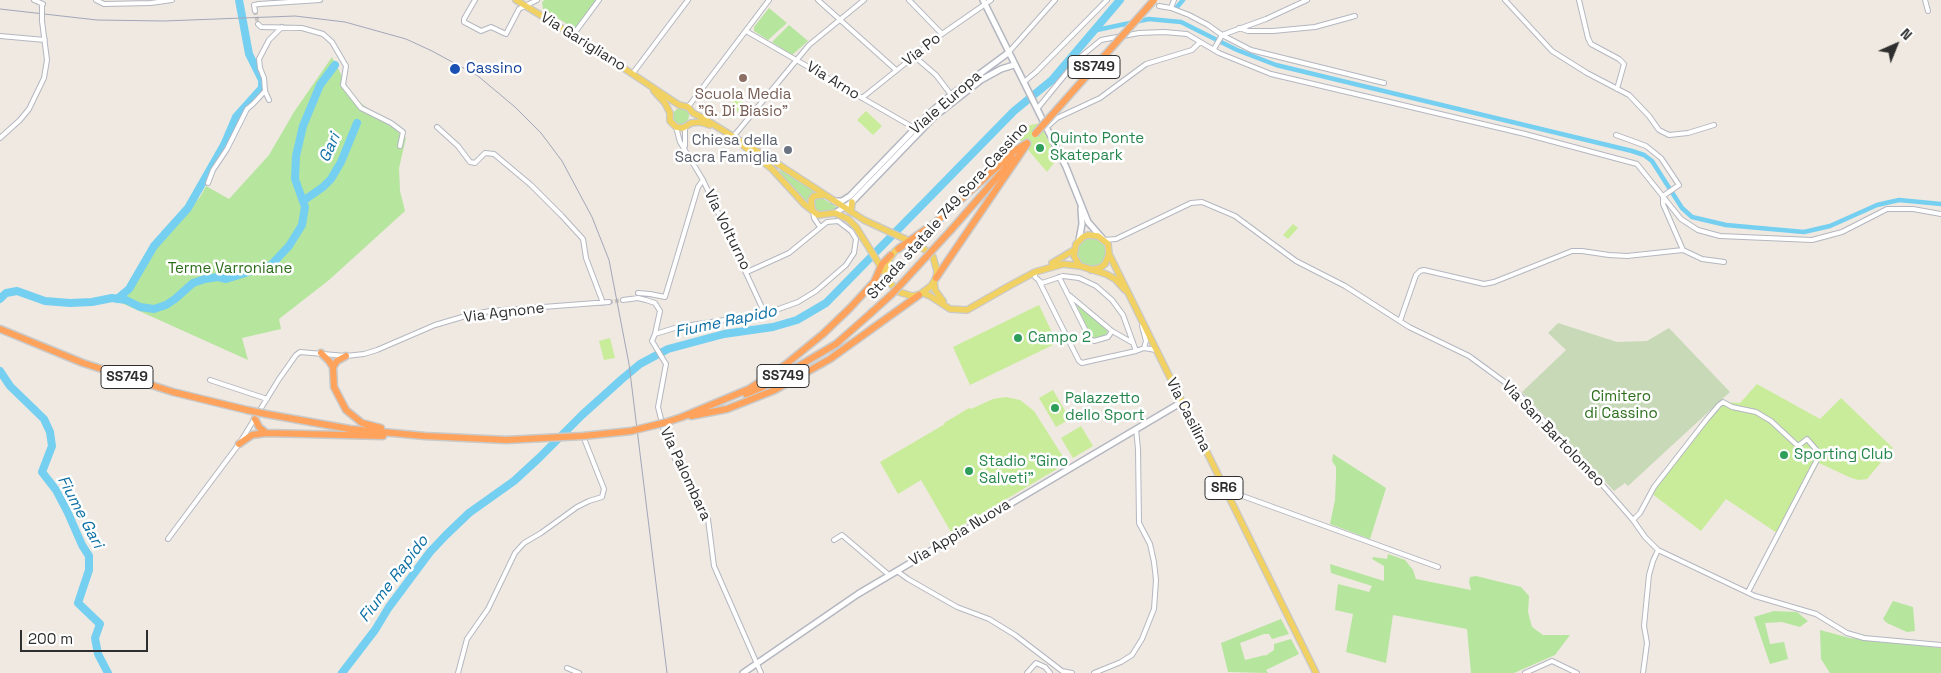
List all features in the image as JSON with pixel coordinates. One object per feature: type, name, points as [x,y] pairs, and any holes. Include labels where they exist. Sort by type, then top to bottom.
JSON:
[{"type":"highway","name":"Strada statale 749 Sora-Cassino","points":[[0,329],[83,363],[173,392],[266,414],[350,429],[425,436],[506,440],[583,436],[631,430],[667,422],[723,404],[763,387],[836,344],[892,294],[1154,0]]},
{"type":"highway","points":[[898,249],[906,240],[920,234],[936,222],[1017,149],[1027,143]]},
{"type":"highway","points":[[935,280],[1027,143]]},
{"type":"highway","points":[[682,417],[749,389],[785,365],[823,334],[850,308],[874,282],[879,265],[891,255]]},
{"type":"highway","points":[[682,417],[727,409],[776,390],[830,359],[921,294]]},
{"type":"highway","points":[[321,353],[330,361],[333,367],[334,387],[350,415],[362,423],[375,427],[425,436]]},
{"type":"highway","points":[[333,367],[337,361],[346,356]]},
{"type":"highway","points":[[255,419],[266,433]]},
{"type":"highway","points":[[239,444],[252,435],[266,433],[425,436]]},
{"type":"main road","name":"Via Garigliano","points":[[516,0],[679,105],[688,106]]},
{"type":"main road","name":"Via Garigliano","points":[[650,85],[665,103],[670,113],[670,121],[676,127]]},
{"type":"main road","points":[[670,113],[673,108],[679,105]]},
{"type":"main road","points":[[688,106],[692,113],[781,166],[845,208],[883,230],[922,248],[933,257],[936,264],[935,280],[939,297],[945,303],[952,306],[966,306],[1034,269],[1057,263]]},
{"type":"main road","points":[[691,123],[692,113]]},
{"type":"main road","points":[[676,127],[685,128],[691,123],[700,122],[716,127]]},
{"type":"main road","points":[[733,137],[772,169],[804,204],[821,216],[835,213],[848,218],[856,226],[893,288],[898,292],[912,296],[921,294],[930,296],[950,310],[968,310],[1008,286],[1057,263],[1074,250],[1079,240],[1088,235],[1103,239]]},
{"type":"main road","points":[[813,210],[810,205],[811,200],[819,194],[824,195]]},
{"type":"main road","points":[[852,202],[852,212]]},
{"type":"main road","name":"Via Casilina","points":[[1103,239],[1126,291],[1316,673]]},
{"type":"main road","points":[[886,276],[886,268],[891,255],[898,249],[913,245],[922,248]]},
{"type":"main road","points":[[1074,250],[1076,261],[1080,266]]},
{"type":"main road","points":[[1089,270],[1095,270],[1105,264],[1109,251]]},
{"type":"main road","name":"Via Casilina","points":[[1057,263],[1080,266],[1106,274],[1115,279],[1126,291]]},
{"type":"main road","points":[[921,294],[935,280]]},
{"type":"street","points":[[0,138],[29,110],[44,78],[47,60],[42,21],[43,3],[34,0]]},
{"type":"street","points":[[96,0],[104,4],[151,3],[172,0]]},
{"type":"street","points":[[255,11],[254,5],[259,4],[320,0]]},
{"type":"street","points":[[475,0],[464,22],[481,31],[491,27],[506,34],[519,9],[537,0]]},
{"type":"street","points":[[573,35],[599,0]]},
{"type":"street","points":[[633,74],[688,0]]},
{"type":"street","points":[[688,106],[769,0]]},
{"type":"street","points":[[818,0],[838,20],[896,70]]},
{"type":"street","points":[[733,137],[809,45],[864,0]]},
{"type":"street","points":[[909,0],[942,34]]},
{"type":"street","name":"Via Po","points":[[862,98],[984,2],[991,0]]},
{"type":"street","name":"Viale Europa","points":[[835,213],[852,202],[951,94],[1008,53],[1055,0]]},
{"type":"street","points":[[1024,82],[1107,0]]},
{"type":"street","points":[[1171,8],[1174,0]]},
{"type":"street","points":[[1214,49],[1222,35],[1266,19],[1307,0]]},
{"type":"street","points":[[1505,0],[1552,51],[1586,74],[1632,97],[1659,130],[1669,135],[1688,133],[1714,125]]},
{"type":"street","points":[[1579,0],[1591,44],[1623,62],[1623,73],[1618,89]]},
{"type":"street","points":[[1925,0],[1928,11]]},
{"type":"street","points":[[984,2],[1066,167],[1088,222],[1103,239],[1116,240],[1109,251]]},
{"type":"street","points":[[1160,6],[1171,8],[1201,21],[1222,35],[1251,50],[1384,83]]},
{"type":"street","points":[[1239,28],[1248,31],[1273,31],[1315,26],[1355,16]]},
{"type":"street","points":[[258,24],[261,27],[282,26],[302,28],[323,34],[332,42],[346,66],[343,85],[361,108],[391,123],[403,132],[400,146]]},
{"type":"street","points":[[269,100],[265,91],[259,59],[269,40],[282,26]]},
{"type":"street","name":"Via Arno","points":[[746,31],[917,130]]},
{"type":"street","points":[[1036,107],[1078,58],[1101,40],[1139,33],[1164,32],[1188,34],[1214,49],[1271,74],[1525,134],[1636,164],[1663,196],[1675,214],[1698,230],[1720,236],[1812,240],[1842,232],[1887,209],[1913,209],[1941,214]]},
{"type":"street","points":[[0,36],[45,40]]},
{"type":"street","points":[[1047,127],[1058,118],[1100,98],[1146,64],[1192,50],[1200,42]]},
{"type":"street","points":[[914,56],[936,76],[955,100]]},
{"type":"street","name":"Viale Europa","points":[[834,201],[850,196],[917,130],[981,80],[1014,64]]},
{"type":"street","points":[[208,183],[246,109],[265,91]]},
{"type":"street","points":[[437,127],[458,146],[470,162],[475,163],[485,153],[494,154],[531,185],[562,216],[583,239],[586,258],[603,302]]},
{"type":"street","name":"Via Volturno","points":[[676,127],[680,142],[703,180],[765,314]]},
{"type":"street","name":"Via Volturno","points":[[685,128],[683,141],[685,148]]},
{"type":"street","points":[[1616,135],[1646,146],[1661,158],[1679,185],[1663,196]]},
{"type":"street","points":[[638,293],[665,297],[698,188],[703,180]]},
{"type":"street","points":[[1663,196],[1663,204],[1683,250]]},
{"type":"street","name":"Via San Bartolomeo","points":[[1116,240],[1186,204],[1202,202],[1235,216],[1296,261],[1345,286],[1400,322],[1469,356],[1514,389],[1578,457],[1658,550],[1748,592],[1816,614],[1847,633],[1864,638],[1941,645]]},
{"type":"street","points":[[1079,240],[1082,224],[1081,203]]},
{"type":"street","points":[[804,204],[820,227]]},
{"type":"street","points":[[813,210],[814,218]]},
{"type":"street","points":[[655,334],[678,327],[765,314],[798,302],[816,291],[846,265],[854,253],[856,239],[845,225],[833,220],[820,227],[789,253],[747,272]]},
{"type":"street","points":[[1400,322],[1416,275],[1424,270],[1484,284],[1500,280],[1572,251],[1627,256],[1683,250],[1702,259],[1724,262]]},
{"type":"street","points":[[1035,272],[1035,277],[1039,281],[1078,360],[1082,363],[1144,348],[1156,350]]},
{"type":"street","points":[[1039,281],[1042,283],[1059,277],[1071,276],[1096,286],[1107,295],[1123,315],[1136,350]]},
{"type":"street","points":[[1059,277],[1092,340],[1108,337],[1112,331]]},
{"type":"street","points":[[1068,294],[1112,331],[1133,343]]},
{"type":"street","name":"Via Palombara","points":[[623,300],[638,298],[655,303],[660,311],[652,341],[666,364],[658,407],[664,431],[675,459],[681,464],[708,518],[714,566],[760,671]]},
{"type":"street","name":"Via Agnone","points":[[267,399],[296,355],[300,352],[346,356],[378,350],[419,331],[469,315],[490,311],[609,302]]},
{"type":"street","points":[[1141,321],[1146,341],[1144,348]]},
{"type":"street","points":[[168,539],[239,444],[267,399],[210,380]]},
{"type":"street","name":"Via Appia Nuova","points":[[743,673],[831,611],[1182,402]]},
{"type":"street","points":[[1633,520],[1640,513],[1654,487],[1719,404],[1723,402],[1732,407],[1756,412],[1771,421],[1798,446],[1807,439],[1820,454],[1748,592]]},
{"type":"street","points":[[1094,673],[1122,662],[1132,655],[1142,639],[1154,609],[1156,580],[1154,562],[1150,544],[1139,523],[1136,429]]},
{"type":"street","points":[[458,673],[467,639],[488,608],[515,552],[524,543],[576,507],[602,497],[604,489],[583,436]]},
{"type":"street","points":[[1226,490],[1438,567]]},
{"type":"street","points":[[834,540],[842,534],[889,576]]},
{"type":"street","points":[[1643,673],[1647,643],[1644,626],[1649,575],[1652,561],[1658,550]]},
{"type":"street","points":[[897,571],[957,607],[988,619],[1014,635],[1062,671],[1072,673]]},
{"type":"street","points":[[1525,673],[1552,661],[1577,673]]},
{"type":"street","points":[[1027,673],[1036,663],[1045,667],[1050,673]]},
{"type":"street","points":[[567,668],[579,673]]},
{"type":"green space","points":[[545,0],[596,0],[575,29],[543,9],[542,2]]},
{"type":"green space","points":[[769,8],[787,23],[768,40],[754,31],[754,27]]},
{"type":"green space","points":[[789,25],[808,41],[792,55],[772,42]]},
{"type":"green space","name":"Terme Varroniane","points":[[332,57],[353,97],[406,138],[399,168],[400,191],[405,211],[329,280],[279,319],[281,329],[242,338],[248,360],[117,301],[138,278],[155,247],[200,197],[206,186],[229,199],[269,155],[294,112]]},
{"type":"green space","points":[[736,97],[744,103],[732,119],[724,113]]},
{"type":"green space","points":[[681,108],[687,110],[689,116],[687,122],[681,124],[675,122],[673,116],[675,110]]},
{"type":"green space","points":[[866,111],[882,126],[873,135],[857,120]]},
{"type":"green space","name":"Quinto Ponte Skatepark","points":[[1040,123],[1057,159],[1047,172],[1018,138],[1026,126]]},
{"type":"green space","points":[[781,170],[815,192],[809,197],[807,203],[779,174]]},
{"type":"green space","points":[[822,198],[838,208],[829,212],[818,211],[814,208],[814,199]]},
{"type":"green space","points":[[1293,224],[1298,228],[1288,239],[1283,235]]},
{"type":"green space","points":[[1091,238],[1097,239],[1105,247],[1105,259],[1097,267],[1091,268],[1085,267],[1077,259],[1076,253],[1077,247],[1085,239]]},
{"type":"green space","points":[[1076,304],[1108,329],[1106,336],[1092,338]]},
{"type":"green space","name":"Campo 2","points":[[1039,305],[1057,343],[970,385],[953,347]]},
{"type":"green space","name":"Cimitero di Cassino","points":[[1558,323],[1617,342],[1647,341],[1669,328],[1730,392],[1628,486],[1625,483],[1614,491],[1522,392],[1566,350],[1548,333]]},
{"type":"green space","points":[[610,338],[615,358],[604,360],[599,341]]},
{"type":"green space","name":"Sporting Club","points":[[1757,384],[1820,419],[1841,398],[1893,448],[1867,479],[1858,480],[1849,477],[1819,463],[1780,535],[1726,499],[1701,531],[1651,493],[1723,402],[1740,403]]},
{"type":"green space","name":"Palazzetto dello Sport","points":[[1053,390],[1070,419],[1056,427],[1039,398]]},
{"type":"green space","name":"Stadio \"Gino Salveti\"","points":[[1006,397],[1020,400],[1034,411],[1067,463],[951,532],[921,480],[898,494],[880,462],[969,408],[971,409],[993,399]]},
{"type":"green space","points":[[1081,426],[1093,446],[1073,458],[1061,438]]},
{"type":"green space","points":[[1333,454],[1386,488],[1370,539],[1330,524],[1335,500],[1336,477],[1336,467],[1332,461]]},
{"type":"green space","points":[[1388,554],[1405,560],[1413,570],[1416,579],[1471,590],[1470,577],[1476,576],[1521,587],[1529,596],[1528,612],[1532,627],[1543,635],[1570,635],[1555,655],[1514,673],[1471,673],[1467,629],[1393,615],[1386,663],[1346,652],[1353,614],[1335,610],[1338,584],[1369,592],[1372,586],[1331,573],[1330,564],[1384,581],[1384,566],[1372,559],[1373,557],[1387,559]]},
{"type":"green space","points":[[1893,601],[1913,607],[1915,631],[1907,632],[1887,623],[1883,619]]},
{"type":"green space","points":[[1774,611],[1797,612],[1808,621],[1800,627],[1782,622],[1765,623],[1770,644],[1784,642],[1788,659],[1770,664],[1754,617]]},
{"type":"green space","points":[[1281,619],[1289,634],[1272,639],[1269,634],[1264,634],[1240,643],[1245,660],[1265,656],[1274,650],[1274,644],[1291,639],[1299,654],[1266,670],[1268,673],[1228,672],[1221,643]]},
{"type":"green space","points":[[1820,630],[1850,638],[1941,648],[1941,673],[1830,673],[1821,659]]},
{"type":"waterway","points":[[117,299],[129,289],[154,246],[188,208],[224,145],[236,117],[262,88],[262,80],[249,54],[239,0]]},
{"type":"waterway","name":"Fiume Rapido","points":[[342,673],[430,552],[446,535],[469,513],[514,481],[622,379],[640,364],[668,349],[724,334],[773,327],[797,320],[826,303],[1014,111],[1052,80],[1120,0]]},
{"type":"waterway","points":[[1177,7],[1183,0]]},
{"type":"waterway","points":[[1092,31],[1149,19],[1181,22],[1237,50],[1276,65],[1632,151],[1644,155],[1652,161],[1682,208],[1692,217],[1726,225],[1804,232],[1830,226],[1877,205],[1899,200],[1941,204]]},
{"type":"waterway","name":"Fiume Gari","points":[[0,299],[6,293],[17,291],[45,301],[70,303],[92,302],[112,298],[126,300],[140,307],[154,309],[166,305],[193,283],[218,277],[226,279],[271,265],[289,246],[302,225],[305,207],[295,179],[296,156],[303,126],[320,85],[335,65]]},
{"type":"waterway","name":"Gari","points":[[303,201],[331,179],[341,162],[357,123]]},
{"type":"waterway","name":"Fiume Gari","points":[[0,371],[10,386],[44,419],[50,432],[52,446],[42,472],[56,490],[89,556],[89,570],[78,603],[100,624],[95,638],[98,654],[108,673]]},
{"type":"tunnel","points":[[255,11],[258,24]]},
{"type":"tunnel","points":[[609,302],[623,300]]},
{"type":"railway","points":[[0,9],[97,20],[164,21],[295,16],[345,22],[406,39],[432,51],[478,76],[515,107],[541,133],[562,161],[592,217],[609,260],[629,364],[667,673]]},
{"type":"place","name":"Cassino","points":[[455,69]]},
{"type":"place","name":"Scuola Media \"G. Di Biasio\"","points":[[743,78]]},
{"type":"place","name":"Quinto Ponte Skatepark","points":[[1040,148]]},
{"type":"place","name":"Chiesa della Sacra Famiglia","points":[[788,150]]},
{"type":"place","name":"Campo 2","points":[[1018,338]]},
{"type":"place","name":"Palazzetto dello Sport","points":[[1055,408]]},
{"type":"place","name":"Sporting Club","points":[[1784,455]]},
{"type":"place","name":"Stadio \"Gino Salveti\"","points":[[969,471]]}]
